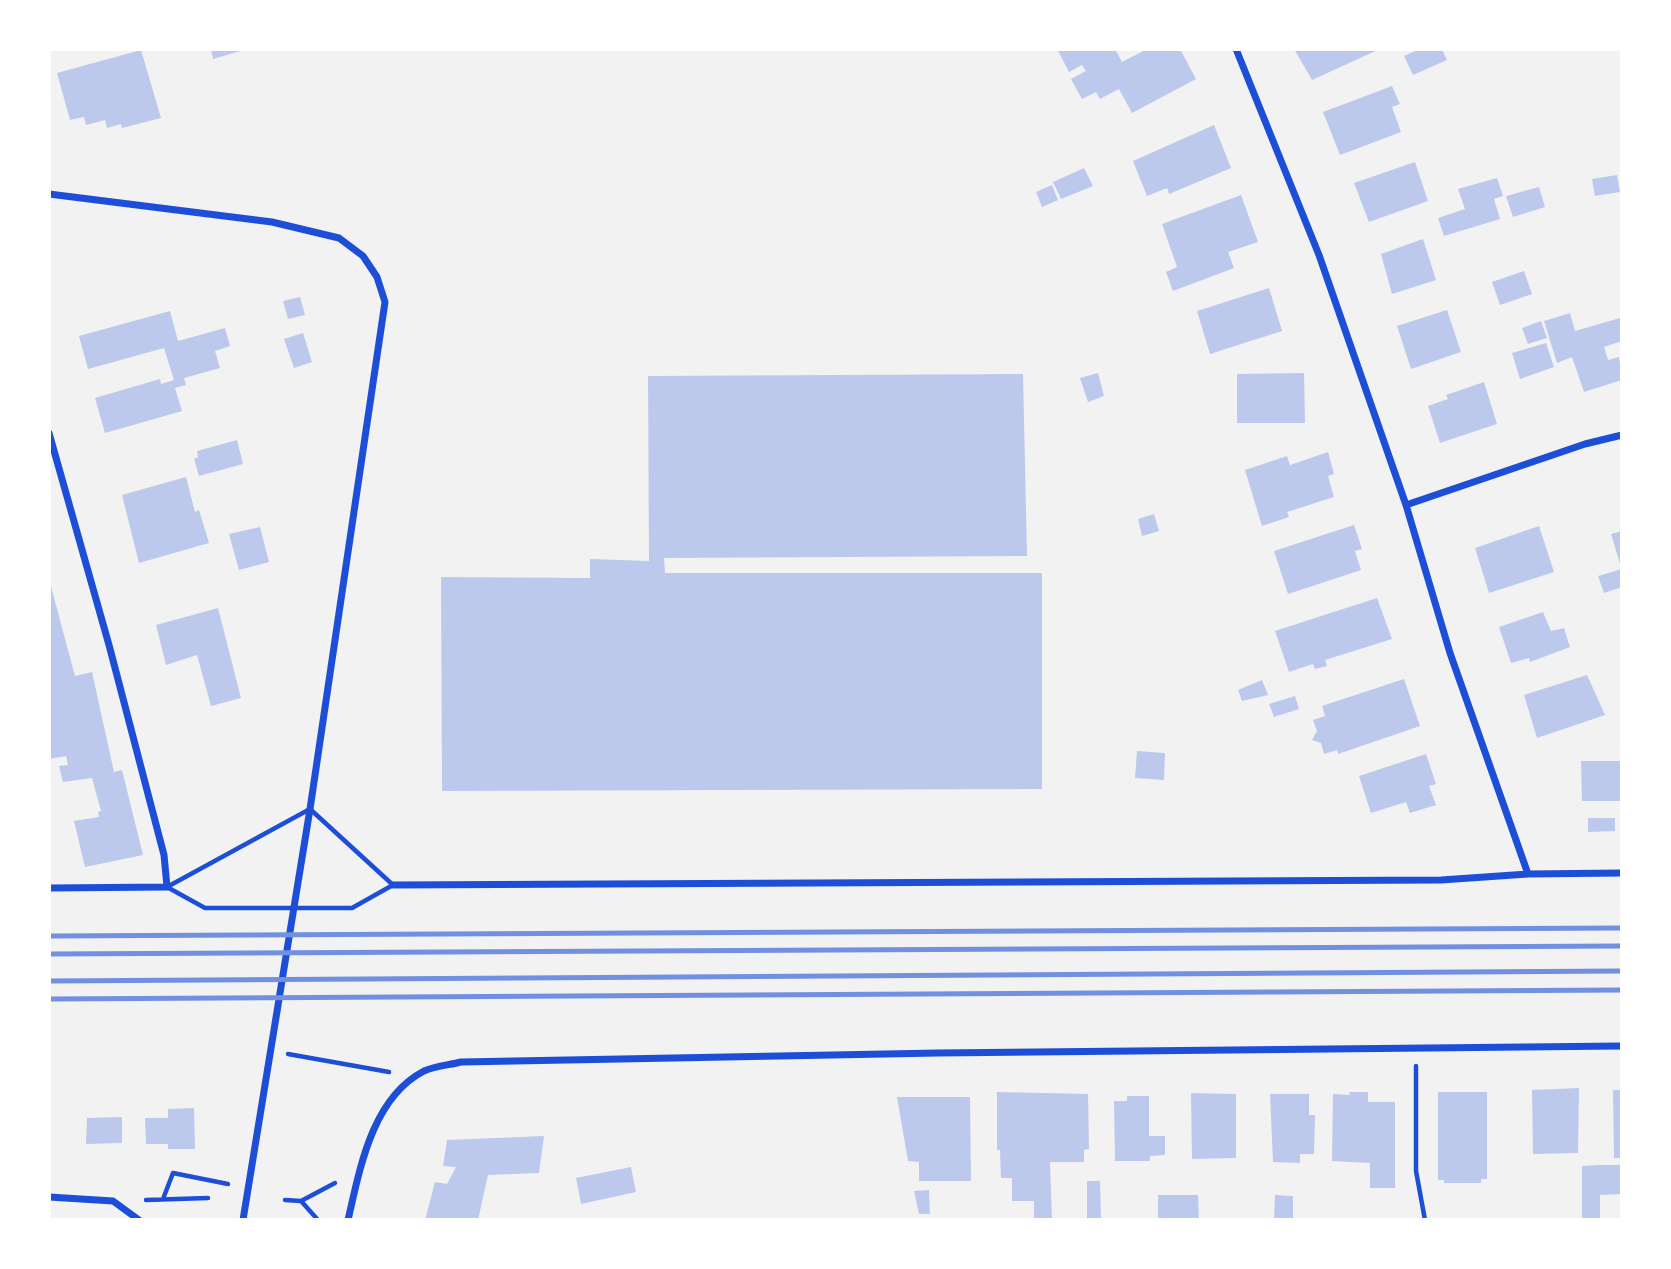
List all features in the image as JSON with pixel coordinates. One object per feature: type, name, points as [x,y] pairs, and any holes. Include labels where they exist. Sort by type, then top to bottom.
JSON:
[{"type":"street","points":[[1236,49],[1319,255],[1406,505],[1450,653],[1528,874]]},
{"type":"street","points":[[49,194],[310,230],[340,238],[362,257],[377,277],[385,302],[310,808],[243,1220]]},
{"type":"street","points":[[49,433],[113,658],[163,855],[167,887],[49,888]]},
{"type":"street","points":[[1406,505],[1585,444],[1622,435]]},
{"type":"street","points":[[393,885],[1427,880],[1528,874],[1622,873]]},
{"type":"street","points":[[348,1220],[366,1148],[388,1103],[403,1085],[426,1070],[461,1062],[1622,1046]]},
{"type":"street","points":[[49,1197],[113,1201],[139,1220]]},
{"type":"path","points":[[167,887],[310,808],[374,867]]},
{"type":"path","points":[[1416,1048],[1416,1171],[1425,1220]]},
{"type":"path","points":[[270,1050],[389,1072]]},
{"type":"path","points":[[163,1199],[173,1173],[248,1188]]},
{"type":"path","points":[[285,1200],[301,1201],[323,1191],[340,1178]]},
{"type":"path","points":[[113,1201],[208,1198]]},
{"type":"path","points":[[301,1201],[318,1220]]},
{"type":"building","points":[[211,49],[244,49],[244,50],[213,59]]},
{"type":"building","points":[[1057,49],[1115,49],[1122,62],[1147,49],[1180,49],[1196,79],[1132,113],[1119,89],[1100,99],[1096,92],[1082,99],[1071,79],[1086,71],[1082,65],[1069,72]]},
{"type":"building","points":[[1294,49],[1380,49],[1312,80]]},
{"type":"building","points":[[1420,49],[1442,49],[1447,60],[1413,75],[1404,56]]},
{"type":"building","points":[[141,50],[161,118],[122,128],[121,124],[107,128],[105,120],[86,125],[84,117],[70,120],[57,73]]},
{"type":"building","points":[[1392,86],[1400,104],[1392,107],[1401,132],[1340,155],[1323,112]]},
{"type":"building","points":[[1214,125],[1231,168],[1169,194],[1167,188],[1147,196],[1133,161]]},
{"type":"building","points":[[1415,162],[1428,201],[1369,222],[1354,183]]},
{"type":"building","points":[[1084,168],[1093,186],[1061,199],[1053,182]]},
{"type":"building","points":[[1617,175],[1620,192],[1595,196],[1592,179]]},
{"type":"building","points":[[1497,178],[1503,196],[1494,199],[1500,219],[1444,236],[1438,218],[1465,209],[1458,189]]},
{"type":"building","points":[[1052,185],[1058,200],[1042,207],[1036,192]]},
{"type":"building","points":[[1539,187],[1545,207],[1513,217],[1506,196]]},
{"type":"building","points":[[1241,195],[1258,242],[1228,252],[1234,268],[1173,291],[1166,272],[1177,267],[1162,224]]},
{"type":"building","points":[[1423,239],[1436,280],[1392,294],[1381,254]]},
{"type":"building","points":[[1524,271],[1532,294],[1500,305],[1492,282]]},
{"type":"building","points":[[1269,288],[1282,331],[1210,354],[1197,311]]},
{"type":"building","points":[[300,297],[305,315],[288,319],[283,301]]},
{"type":"building","points":[[1447,310],[1461,352],[1411,369],[1397,326]]},
{"type":"building","points":[[170,311],[178,341],[225,328],[230,346],[215,351],[220,368],[184,378],[186,385],[175,388],[182,411],[105,433],[95,398],[160,379],[161,384],[174,380],[164,348],[88,369],[79,336]]},
{"type":"building","points":[[1570,313],[1575,331],[1620,318],[1622,341],[1604,347],[1608,360],[1619,357],[1622,380],[1584,392],[1572,357],[1557,363],[1544,321]]},
{"type":"building","points":[[1541,321],[1547,338],[1528,344],[1522,328]]},
{"type":"building","points":[[303,333],[312,362],[294,368],[284,339]]},
{"type":"building","points":[[1546,343],[1554,367],[1520,379],[1512,353]]},
{"type":"building","points":[[1098,373],[1104,396],[1088,402],[1080,378]]},
{"type":"building","points":[[1304,373],[1305,423],[1237,423],[1237,374]]},
{"type":"building","points":[[1023,374],[1027,556],[664,558],[665,573],[1042,573],[1042,789],[442,791],[441,577],[590,578],[590,559],[649,561],[648,376]]},
{"type":"building","points":[[1484,382],[1497,424],[1440,443],[1428,406],[1448,399],[1446,395]]},
{"type":"building","points":[[237,440],[243,464],[199,476],[194,459],[198,457],[197,451]]},
{"type":"building","points":[[1328,452],[1334,474],[1328,476],[1334,497],[1287,512],[1289,517],[1262,526],[1245,470],[1287,456],[1290,465]]},
{"type":"building","points":[[186,477],[195,512],[199,510],[209,543],[139,563],[122,495]]},
{"type":"building","points":[[1154,514],[1159,531],[1142,536],[1138,519]]},
{"type":"building","points":[[1354,525],[1362,549],[1355,551],[1361,570],[1288,594],[1274,551]]},
{"type":"building","points":[[1539,526],[1554,572],[1489,593],[1475,548]]},
{"type":"building","points":[[260,527],[269,562],[239,570],[229,534]]},
{"type":"building","points":[[1622,531],[1622,567],[1621,567],[1611,534]]},
{"type":"building","points":[[1622,569],[1622,587],[1604,593],[1598,576]]},
{"type":"building","points":[[49,579],[75,676],[92,672],[114,772],[122,770],[143,855],[85,867],[74,821],[99,817],[98,812],[101,811],[92,778],[63,782],[59,766],[68,765],[66,756],[49,759]]},
{"type":"building","points":[[1377,598],[1392,639],[1325,660],[1327,666],[1315,669],[1313,664],[1289,672],[1275,631]]},
{"type":"building","points":[[218,608],[241,698],[211,706],[197,655],[166,665],[156,625]]},
{"type":"building","points":[[1543,612],[1551,631],[1564,628],[1570,647],[1530,662],[1529,658],[1511,663],[1499,627]]},
{"type":"building","points":[[1587,675],[1605,715],[1537,738],[1524,695]]},
{"type":"building","points":[[1404,679],[1420,726],[1338,754],[1337,750],[1324,754],[1321,743],[1312,740],[1317,731],[1313,720],[1325,716],[1322,706]]},
{"type":"building","points":[[1262,680],[1268,695],[1242,701],[1238,690]]},
{"type":"building","points":[[1295,696],[1299,709],[1274,717],[1269,704]]},
{"type":"building","points":[[1137,751],[1165,753],[1164,780],[1135,778]]},
{"type":"building","points":[[1426,754],[1436,784],[1429,786],[1436,805],[1410,813],[1406,802],[1371,813],[1359,776]]},
{"type":"building","points":[[1581,761],[1622,761],[1622,801],[1582,801]]},
{"type":"building","points":[[1588,818],[1615,818],[1615,831],[1588,832]]},
{"type":"building","points":[[1579,1088],[1578,1153],[1533,1154],[1532,1090]]},
{"type":"building","points":[[1613,1090],[1622,1090],[1622,1158],[1614,1158]]},
{"type":"building","points":[[997,1092],[1088,1094],[1089,1149],[1084,1150],[1084,1162],[1050,1162],[1052,1220],[1034,1220],[1034,1201],[1012,1201],[1012,1178],[1001,1178],[1000,1150],[997,1150]]},
{"type":"building","points":[[1349,1092],[1368,1092],[1368,1102],[1395,1102],[1395,1188],[1370,1188],[1370,1163],[1332,1161],[1333,1094],[1350,1095]]},
{"type":"building","points":[[1438,1092],[1487,1092],[1487,1179],[1481,1179],[1481,1183],[1444,1183],[1444,1180],[1438,1180]]},
{"type":"building","points":[[1191,1093],[1236,1094],[1236,1158],[1192,1159]]},
{"type":"building","points":[[1270,1094],[1309,1094],[1309,1115],[1315,1115],[1314,1154],[1300,1154],[1300,1163],[1273,1162]]},
{"type":"building","points":[[1127,1096],[1149,1096],[1149,1136],[1165,1136],[1165,1155],[1150,1156],[1150,1161],[1115,1161],[1114,1101],[1127,1101]]},
{"type":"building","points":[[897,1097],[970,1097],[971,1181],[919,1181],[919,1162],[908,1161]]},
{"type":"building","points":[[194,1108],[195,1149],[168,1149],[168,1144],[146,1144],[145,1118],[168,1118],[168,1109]]},
{"type":"building","points":[[122,1117],[122,1143],[86,1144],[87,1118]]},
{"type":"building","points":[[544,1136],[539,1173],[488,1175],[478,1220],[425,1220],[435,1182],[447,1184],[456,1167],[443,1166],[447,1140]]},
{"type":"building","points":[[1620,1165],[1621,1194],[1600,1195],[1600,1220],[1582,1220],[1582,1166]]},
{"type":"building","points":[[631,1167],[636,1192],[581,1204],[576,1178]]},
{"type":"building","points":[[1087,1181],[1100,1181],[1101,1220],[1087,1220]]},
{"type":"building","points":[[929,1190],[930,1214],[919,1214],[914,1191]]},
{"type":"building","points":[[1158,1195],[1198,1195],[1199,1220],[1158,1220]]},
{"type":"building","points":[[1275,1195],[1293,1196],[1293,1220],[1274,1220]]},
{"type":"railway","points":[[49,936],[1622,928]]},
{"type":"railway","points":[[49,954],[1622,946]]},
{"type":"railway","points":[[49,981],[1622,971]]},
{"type":"railway","points":[[49,999],[1622,990]]}]
